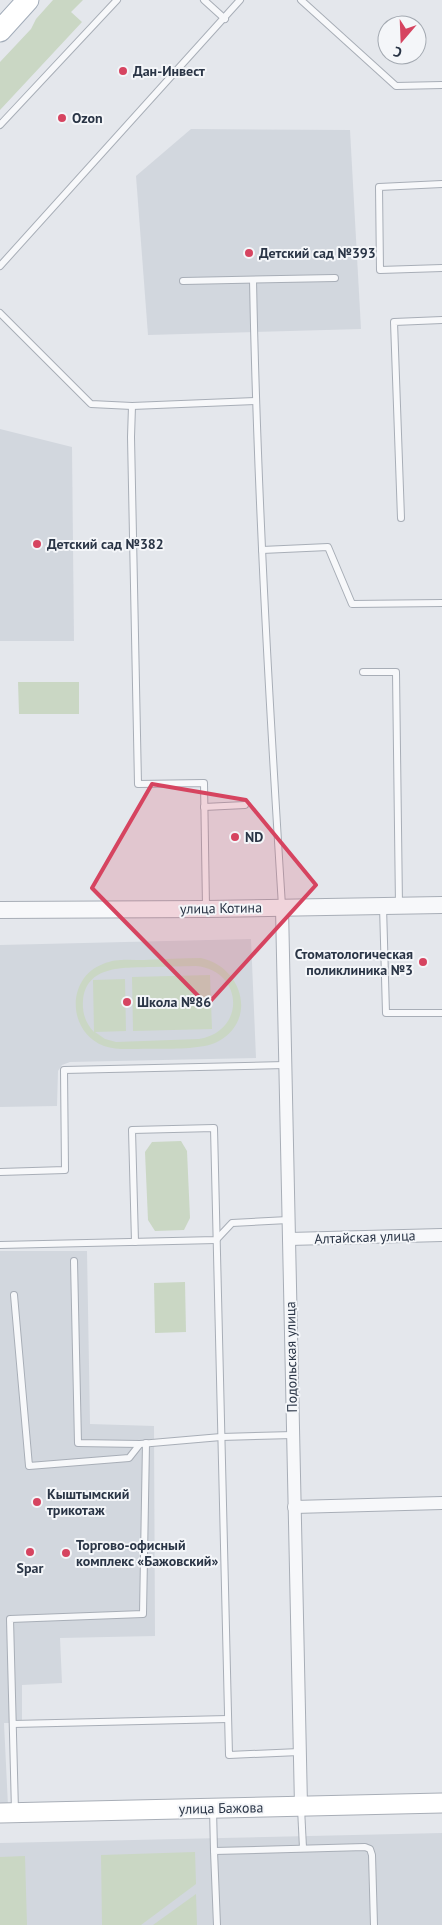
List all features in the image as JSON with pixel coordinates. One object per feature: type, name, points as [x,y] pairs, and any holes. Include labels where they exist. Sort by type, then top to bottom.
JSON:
[{"type":"main road","points":[[0,31],[28,0]]},
{"type":"main road","name":"улица Бажова","points":[[8,1813],[442,1803]]},
{"type":"street","name":"улица Котина","points":[[0,910],[442,905]]},
{"type":"street","name":"Подольская улица","points":[[282,908],[301,1806]]},
{"type":"street","name":"Алтайская улица","points":[[289,1239],[442,1235]]},
{"type":"street","points":[[294,1507],[442,1503]]},
{"type":"lane","points":[[0,125],[117,0]]},
{"type":"lane","points":[[204,0],[225,19]]},
{"type":"lane","points":[[0,266],[225,19],[240,0]]},
{"type":"lane","points":[[301,0],[396,86],[442,85]]},
{"type":"lane","points":[[442,184],[379,187],[380,270],[442,268]]},
{"type":"lane","points":[[183,281],[336,278]]},
{"type":"lane","points":[[253,280],[255,401],[282,908]]},
{"type":"lane","points":[[0,313],[91,404],[132,406],[255,401]]},
{"type":"lane","points":[[401,518],[394,322],[442,320]]},
{"type":"lane","points":[[132,406],[138,784],[204,783],[206,909]]},
{"type":"lane","points":[[262,550],[328,547],[352,604],[442,603]]},
{"type":"lane","points":[[363,672],[396,672],[391,906],[386,1013],[442,1012]]},
{"type":"lane","points":[[204,807],[245,805]]},
{"type":"lane","points":[[0,1172],[65,1170],[64,1070],[285,1065]]},
{"type":"lane","points":[[135,1242],[132,1130],[214,1128],[228,1755],[299,1752]]},
{"type":"lane","points":[[0,1245],[216,1240],[232,1223],[288,1220]]},
{"type":"lane","points":[[74,1261],[78,1443],[143,1443],[221,1437],[293,1436]]},
{"type":"lane","points":[[14,1295],[29,1466],[129,1458],[143,1443]]},
{"type":"lane","points":[[8,1813],[13,1724],[10,1619],[143,1614],[143,1443]]},
{"type":"lane","points":[[13,1724],[228,1719]]},
{"type":"lane","points":[[301,1806],[303,1848]]},
{"type":"lane","points":[[212,1808],[217,1925]]},
{"type":"lane","points":[[214,1851],[365,1847],[370,1849],[372,1855],[374,1925]]},
{"type":"highlighted area","points":[[152,784],[246,800],[316,885],[207,1005],[92,888]]},
{"type":"shaded area","name":"Детский сад №393","points":[[191,129],[350,130],[361,329],[148,335],[136,176]]},
{"type":"shaded area","name":"Детский сад №382","points":[[0,429],[72,447],[74,641],[0,641]]},
{"type":"shaded area","name":"Школа №86","points":[[251,939],[256,1058],[70,1062],[62,1065],[58,1071],[57,1106],[0,1107],[0,945]]},
{"type":"shaded area","points":[[0,1251],[87,1251],[90,1424],[154,1426],[155,1636],[60,1638],[62,1683],[22,1685],[22,1723],[4,1723],[8,1806],[0,1806]]},
{"type":"shaded area","points":[[442,1833],[442,1925],[0,1925],[0,1843]]},
{"type":"green space","points":[[53,0],[83,0],[71,12],[82,22],[0,110],[0,62],[31,29],[36,19]]},
{"type":"green space","points":[[18,682],[79,682],[79,714],[19,714]]},
{"type":"green space","points":[[201,958],[215,963],[227,972],[235,983],[240,996],[241,1009],[238,1021],[230,1033],[217,1042],[189,1048],[117,1049],[104,1046],[92,1039],[83,1029],[78,1018],[77,992],[82,981],[91,971],[103,964],[118,960]],"holes":[[[190,966],[212,970],[223,978],[230,989],[233,1001],[232,1013],[225,1025],[215,1034],[199,1039],[116,1042],[105,1039],[95,1032],[126,1031],[125,979],[93,980],[94,1032],[85,1018],[83,1001],[86,989],[91,981],[98,975],[108,971],[129,968]]]},
{"type":"green space","points":[[210,975],[212,1029],[133,1031],[132,977]]},
{"type":"green space","points":[[181,1141],[187,1151],[190,1218],[184,1230],[155,1231],[148,1220],[145,1152],[152,1142]]},
{"type":"green space","points":[[185,1282],[186,1332],[155,1333],[154,1283]]},
{"type":"green space","points":[[195,1852],[196,1884],[141,1925],[102,1925],[101,1855]]},
{"type":"green space","points":[[25,1856],[27,1925],[0,1925],[0,1857]]},
{"type":"green space","points":[[196,1894],[197,1925],[153,1925]]},
{"type":"place","name":"Дан-Инвест","points":[[123,71]]},
{"type":"place","name":"Ozon","points":[[62,118]]},
{"type":"place","name":"Детский сад №393","points":[[249,253]]},
{"type":"place","name":"Детский сад №382","points":[[37,544]]},
{"type":"place","name":"ND","points":[[235,837]]},
{"type":"place","name":"Стоматологическая поликлиника №3","points":[[423,962]]},
{"type":"place","name":"Школа №86","points":[[127,1002]]},
{"type":"place","name":"Кыштымский трикотаж","points":[[37,1502]]},
{"type":"place","name":"Spar","points":[[30,1552]]},
{"type":"place","name":"Торгово-офисный комплекс «Бажовский»","points":[[66,1553]]}]
